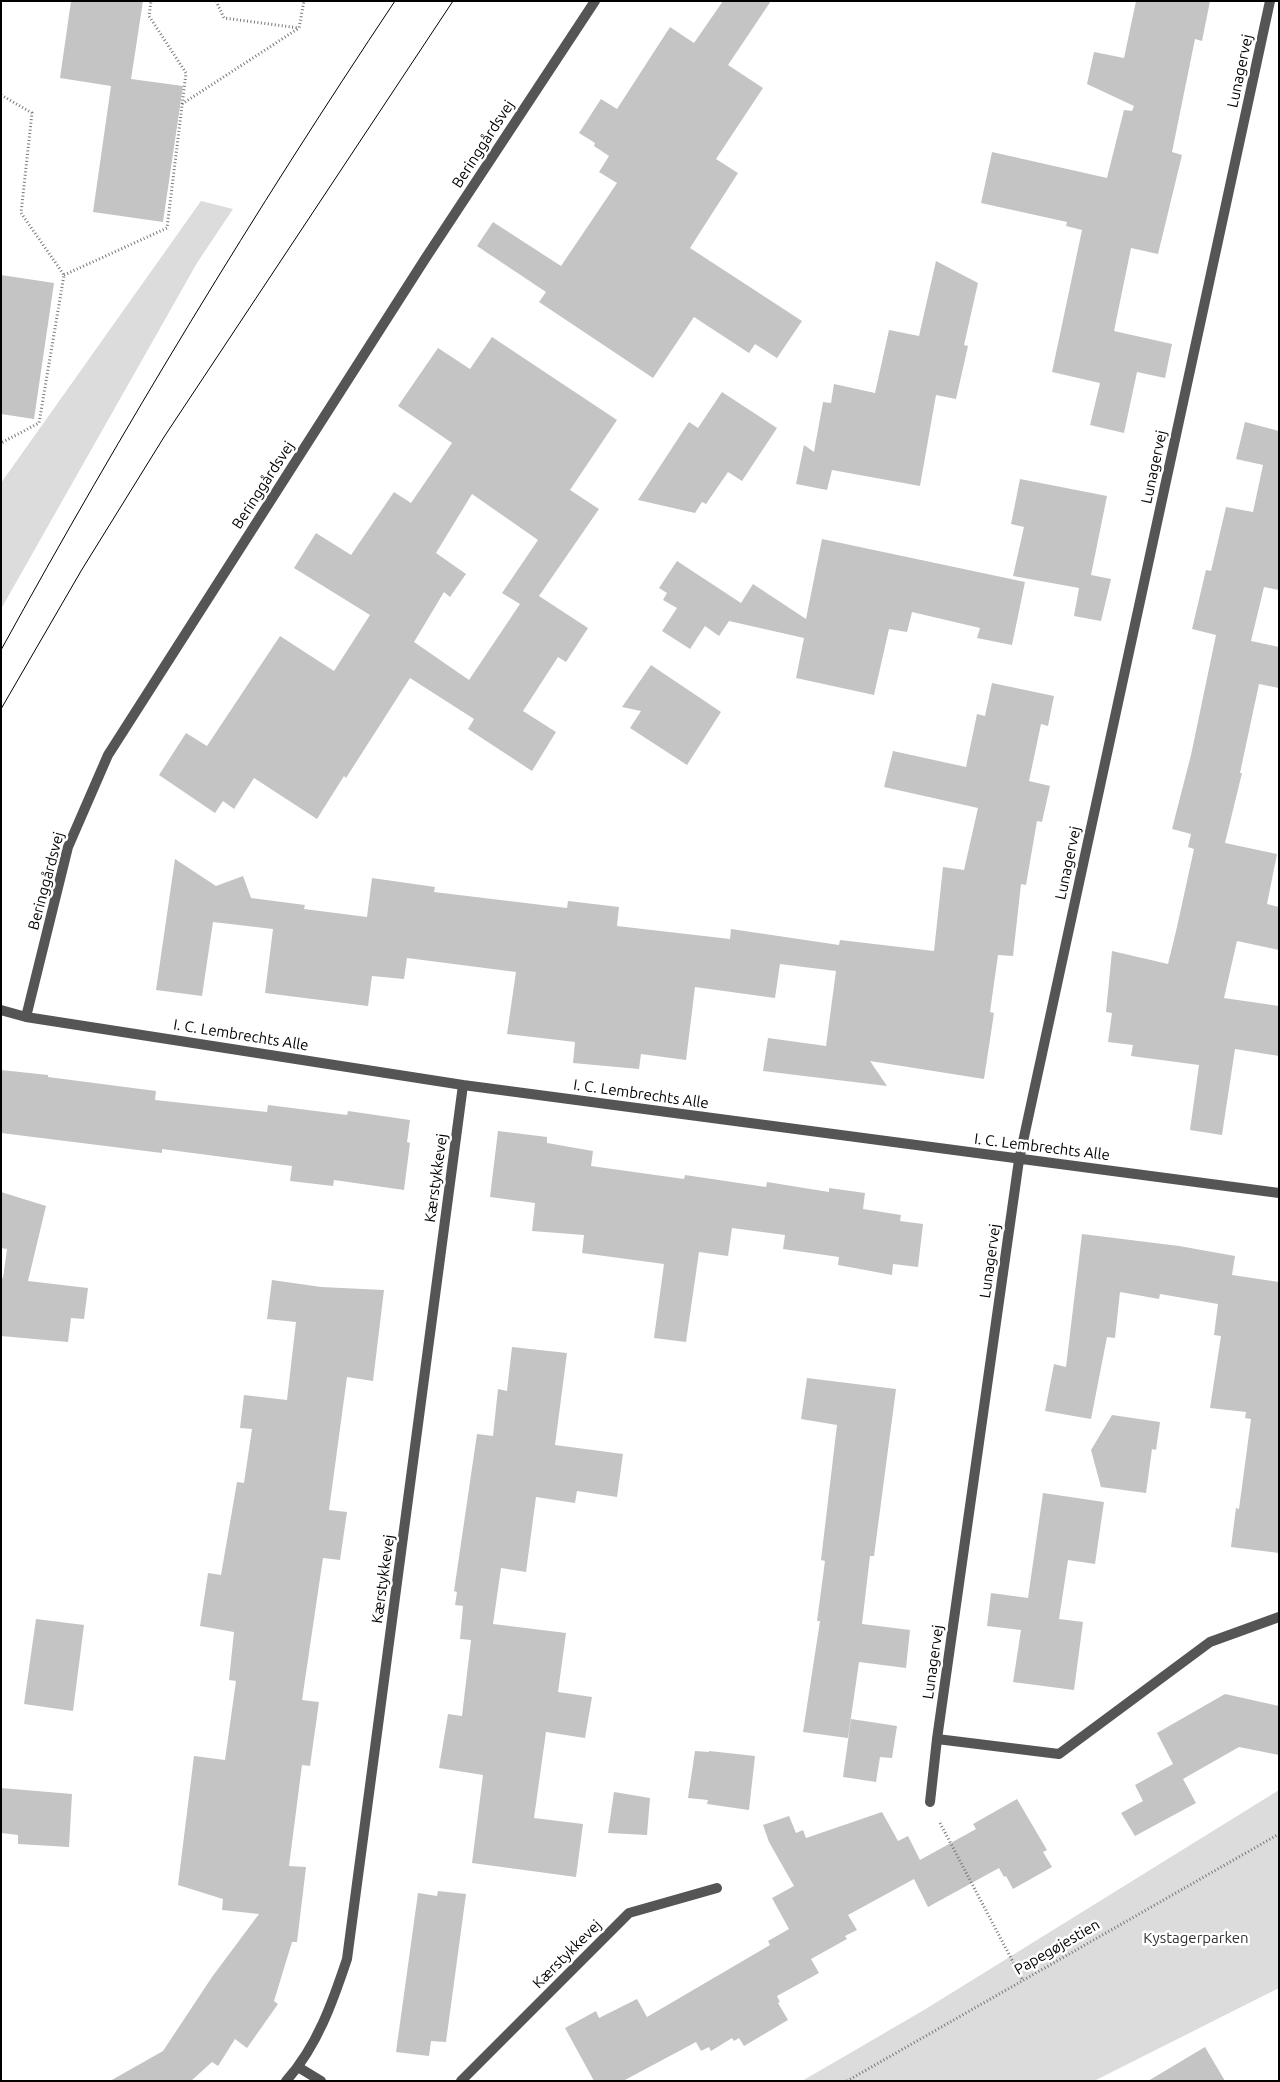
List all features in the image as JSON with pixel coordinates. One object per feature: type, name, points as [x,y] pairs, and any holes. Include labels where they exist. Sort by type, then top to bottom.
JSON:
[{"type":"street","name":"Beringgårdsvej","points":[[26,1017],[68,847],[108,755],[425,259],[596,1]]},
{"type":"street","name":"Lunagervej","points":[[930,1802],[937,1739],[1019,1160],[1270,1]]},
{"type":"street","name":"I. C. Lembrechts Alle","points":[[1,1010],[26,1017],[463,1085],[1279,1193]]},
{"type":"street","name":"Kærstykkevej","points":[[286,2081],[298,2067],[331,2006],[348,1959],[463,1085]]},
{"type":"street","points":[[937,1739],[1059,1754],[1210,1642],[1279,1617]]},
{"type":"street","name":"Kærstykkevej","points":[[460,2081],[629,1913],[718,1888]]},
{"type":"street","points":[[298,2067],[321,2081]]},
{"type":"path","points":[[64,275],[167,228],[186,73],[149,16],[151,1]]},
{"type":"path","points":[[216,1],[224,18],[299,28]]},
{"type":"path","points":[[182,104],[299,28],[304,1]]},
{"type":"path","points":[[1,95],[32,113],[21,214],[64,275],[39,423],[1,443]]},
{"type":"path","points":[[930,1802],[1022,1979]]},
{"type":"path","name":"Papegøjestien","points":[[847,2081],[1022,1979],[1279,1834]]},
{"type":"green space","points":[[201,201],[233,209],[197,263],[1,609],[1,483]]},
{"type":"green space","name":"Kystagerparken","points":[[1279,1790],[1279,1988],[1094,2081],[802,2081],[924,2010]]},
{"type":"building","points":[[71,1],[143,1],[131,79],[183,86],[163,222],[93,212],[111,86],[60,78]]},
{"type":"building","points":[[723,1],[771,1],[728,65],[763,88],[716,159],[738,173],[690,248],[802,321],[777,358],[755,344],[749,353],[694,317],[653,378],[539,302],[546,292],[477,246],[493,222],[561,266],[617,183],[599,172],[609,156],[594,146],[595,143],[579,133],[601,99],[617,109],[670,27],[694,43]]},
{"type":"building","points":[[1136,1],[1210,1],[1202,41],[1195,39],[1172,152],[1182,155],[1158,254],[1131,248],[1114,331],[1172,344],[1165,378],[1137,372],[1124,433],[1090,425],[1100,383],[1052,372],[1082,230],[1066,226],[1067,222],[981,203],[992,152],[1107,178],[1124,110],[1132,111],[1134,106],[1087,84],[1094,52],[1124,58]]},
{"type":"building","points":[[936,261],[978,283],[964,345],[968,346],[956,399],[936,395],[920,486],[832,470],[827,490],[796,484],[804,445],[814,452],[823,402],[831,403],[834,384],[875,393],[889,330],[919,336]]},
{"type":"building","points":[[1,275],[54,283],[34,419],[1,414]]},
{"type":"building","points":[[492,337],[617,420],[570,490],[599,509],[539,596],[588,628],[566,662],[558,657],[523,711],[556,732],[532,771],[468,729],[474,719],[410,678],[346,778],[344,776],[317,819],[254,778],[234,809],[223,801],[215,813],[159,775],[186,733],[207,746],[280,636],[334,671],[370,615],[294,568],[316,533],[351,555],[394,492],[411,503],[452,443],[398,406],[438,348],[470,369]],"holes":[[[472,494],[538,540],[502,593],[520,604],[469,680],[414,642],[444,592],[450,597],[466,574],[436,553]]]},
{"type":"building","points":[[722,392],[777,428],[742,481],[728,472],[706,504],[702,502],[695,513],[638,500],[689,422],[698,428]]},
{"type":"building","points":[[1245,422],[1279,431],[1279,590],[1264,587],[1251,641],[1279,647],[1279,688],[1259,684],[1240,773],[1242,773],[1225,843],[1277,854],[1267,904],[1279,907],[1279,950],[1237,941],[1224,998],[1279,1006],[1279,1056],[1235,1049],[1222,1135],[1190,1130],[1199,1065],[1131,1056],[1133,1045],[1108,1042],[1112,1013],[1106,1012],[1112,951],[1168,964],[1177,927],[1194,849],[1188,847],[1191,834],[1172,829],[1191,755],[1216,635],[1192,629],[1206,570],[1211,571],[1226,507],[1253,512],[1263,465],[1236,459]]},
{"type":"building","points":[[1020,479],[1107,496],[1091,575],[1111,579],[1101,621],[1074,616],[1079,588],[1013,576],[1024,527],[1011,524]]},
{"type":"building","points":[[822,539],[1025,582],[1012,645],[977,638],[980,628],[912,612],[907,632],[889,629],[874,695],[796,678],[804,638],[729,621],[719,636],[705,626],[690,649],[662,631],[677,608],[663,600],[667,593],[659,588],[677,561],[741,603],[753,584],[806,619]]},
{"type":"building","points":[[651,665],[721,712],[687,765],[630,728],[641,711],[622,707]]},
{"type":"building","points":[[992,683],[1054,696],[1048,726],[1041,724],[1029,781],[1050,786],[1042,822],[1037,821],[1026,885],[1021,884],[1013,956],[998,955],[990,1012],[994,1013],[984,1079],[870,1061],[887,1086],[763,1071],[768,1038],[826,1046],[836,971],[780,964],[775,998],[695,987],[686,1060],[641,1054],[639,1069],[573,1063],[575,1042],[507,1034],[516,972],[407,958],[404,979],[372,976],[368,1006],[265,993],[273,929],[213,922],[202,996],[156,990],[175,859],[216,886],[243,876],[251,898],[305,905],[304,909],[367,917],[372,878],[435,887],[434,892],[567,908],[568,901],[619,907],[617,926],[730,939],[731,929],[839,945],[840,940],[934,951],[943,867],[964,870],[978,808],[884,787],[893,751],[966,767],[977,714],[985,716]]},
{"type":"building","points":[[1,1070],[156,1091],[155,1100],[267,1112],[268,1105],[347,1115],[348,1111],[410,1120],[407,1142],[410,1143],[404,1190],[334,1180],[333,1186],[290,1181],[292,1166],[162,1149],[162,1153],[1,1133]]},
{"type":"building","points":[[498,1131],[547,1137],[547,1143],[593,1151],[591,1166],[684,1179],[685,1175],[766,1187],[767,1182],[829,1192],[829,1188],[865,1193],[863,1209],[901,1215],[900,1221],[923,1224],[918,1267],[893,1264],[892,1275],[838,1265],[839,1257],[783,1249],[785,1235],[732,1228],[728,1256],[699,1252],[686,1342],[654,1338],[664,1264],[582,1253],[584,1235],[532,1231],[535,1203],[490,1197]]},
{"type":"building","points":[[1,1192],[46,1206],[28,1281],[88,1288],[84,1319],[71,1318],[68,1342],[1,1336],[1,1277],[3,1278],[7,1249],[1,1248]]},
{"type":"building","points":[[1082,1234],[1179,1246],[1235,1256],[1232,1275],[1279,1282],[1279,1553],[1231,1547],[1236,1508],[1239,1509],[1251,1419],[1245,1418],[1246,1412],[1210,1408],[1221,1336],[1214,1335],[1218,1304],[1160,1294],[1159,1299],[1120,1292],[1115,1338],[1107,1337],[1091,1419],[1045,1411],[1054,1364],[1066,1367]]},
{"type":"building","points":[[272,1280],[321,1287],[384,1290],[373,1381],[347,1377],[329,1510],[347,1512],[340,1560],[323,1558],[302,1700],[319,1702],[310,1766],[302,1765],[289,1866],[306,1867],[297,1942],[292,1942],[274,2001],[278,2004],[247,2048],[235,2039],[218,2066],[212,2062],[191,2081],[110,2081],[163,2051],[212,1977],[259,1914],[222,1910],[223,1899],[178,1885],[194,1756],[225,1760],[236,1681],[229,1680],[234,1632],[200,1626],[208,1573],[221,1575],[237,1482],[244,1483],[252,1429],[240,1428],[244,1395],[287,1400],[296,1322],[267,1319]]},
{"type":"building","points":[[512,1347],[567,1353],[555,1445],[623,1454],[617,1497],[577,1491],[575,1503],[536,1497],[526,1572],[501,1568],[493,1624],[566,1633],[558,1692],[592,1697],[585,1738],[546,1732],[534,1818],[583,1824],[576,1877],[472,1863],[483,1775],[439,1768],[448,1714],[462,1716],[471,1640],[460,1639],[463,1606],[455,1605],[457,1592],[454,1591],[477,1434],[493,1436],[498,1389],[507,1391]]},
{"type":"building","points":[[807,1378],[896,1389],[874,1556],[870,1556],[862,1624],[910,1630],[906,1668],[859,1662],[848,1738],[803,1732],[820,1621],[817,1621],[825,1561],[821,1560],[837,1425],[801,1419]]},
{"type":"building","points":[[1112,1415],[1160,1422],[1156,1450],[1152,1449],[1146,1493],[1101,1487],[1091,1450]]},
{"type":"building","points":[[1043,1493],[1104,1502],[1095,1564],[1068,1560],[1059,1619],[1083,1622],[1074,1690],[1013,1682],[1021,1630],[987,1626],[991,1593],[1028,1598]]},
{"type":"building","points":[[36,1619],[84,1625],[73,1711],[24,1704]]},
{"type":"building","points":[[1225,1694],[1279,1706],[1279,1755],[1239,1747],[1183,1779],[1196,1803],[1135,1836],[1121,1813],[1143,1801],[1135,1785],[1173,1764],[1157,1733]]},
{"type":"building","points":[[851,1719],[897,1726],[892,1758],[880,1757],[876,1782],[843,1777]]},
{"type":"building","points":[[695,1751],[755,1756],[749,1810],[707,1804],[708,1800],[688,1798]]},
{"type":"building","points":[[1,1788],[72,1794],[69,1847],[18,1844],[18,1835],[1,1833]]},
{"type":"building","points":[[614,1792],[650,1798],[647,1835],[608,1833]]},
{"type":"building","points":[[1017,1799],[1047,1850],[1043,1852],[1052,1867],[1013,1889],[999,1868],[928,1907],[914,1879],[848,1915],[857,1930],[845,1936],[847,1939],[811,1959],[819,1973],[777,1996],[780,2002],[778,2003],[788,2020],[744,2046],[739,2038],[734,2041],[732,2038],[711,2051],[709,2047],[701,2051],[696,2042],[623,2081],[594,2081],[565,2028],[596,2011],[599,2018],[637,1999],[647,2017],[770,1945],[768,1941],[789,1929],[772,1898],[794,1886],[769,1842],[763,1825],[789,1816],[796,1833],[803,1830],[806,1838],[882,1812],[898,1841],[908,1836],[920,1860],[976,1829],[973,1824]]},
{"type":"building","points":[[438,1891],[466,1894],[446,2042],[431,2041],[429,2056],[396,2052],[418,1893],[437,1896]]},
{"type":"building","points":[[1205,2047],[1225,2081],[1148,2081]]},
{"type":"tram line","points":[[1,650],[94,485],[191,321],[291,160],[395,1]]},
{"type":"tram line","points":[[1,709],[81,571],[164,437],[453,1]]}]
